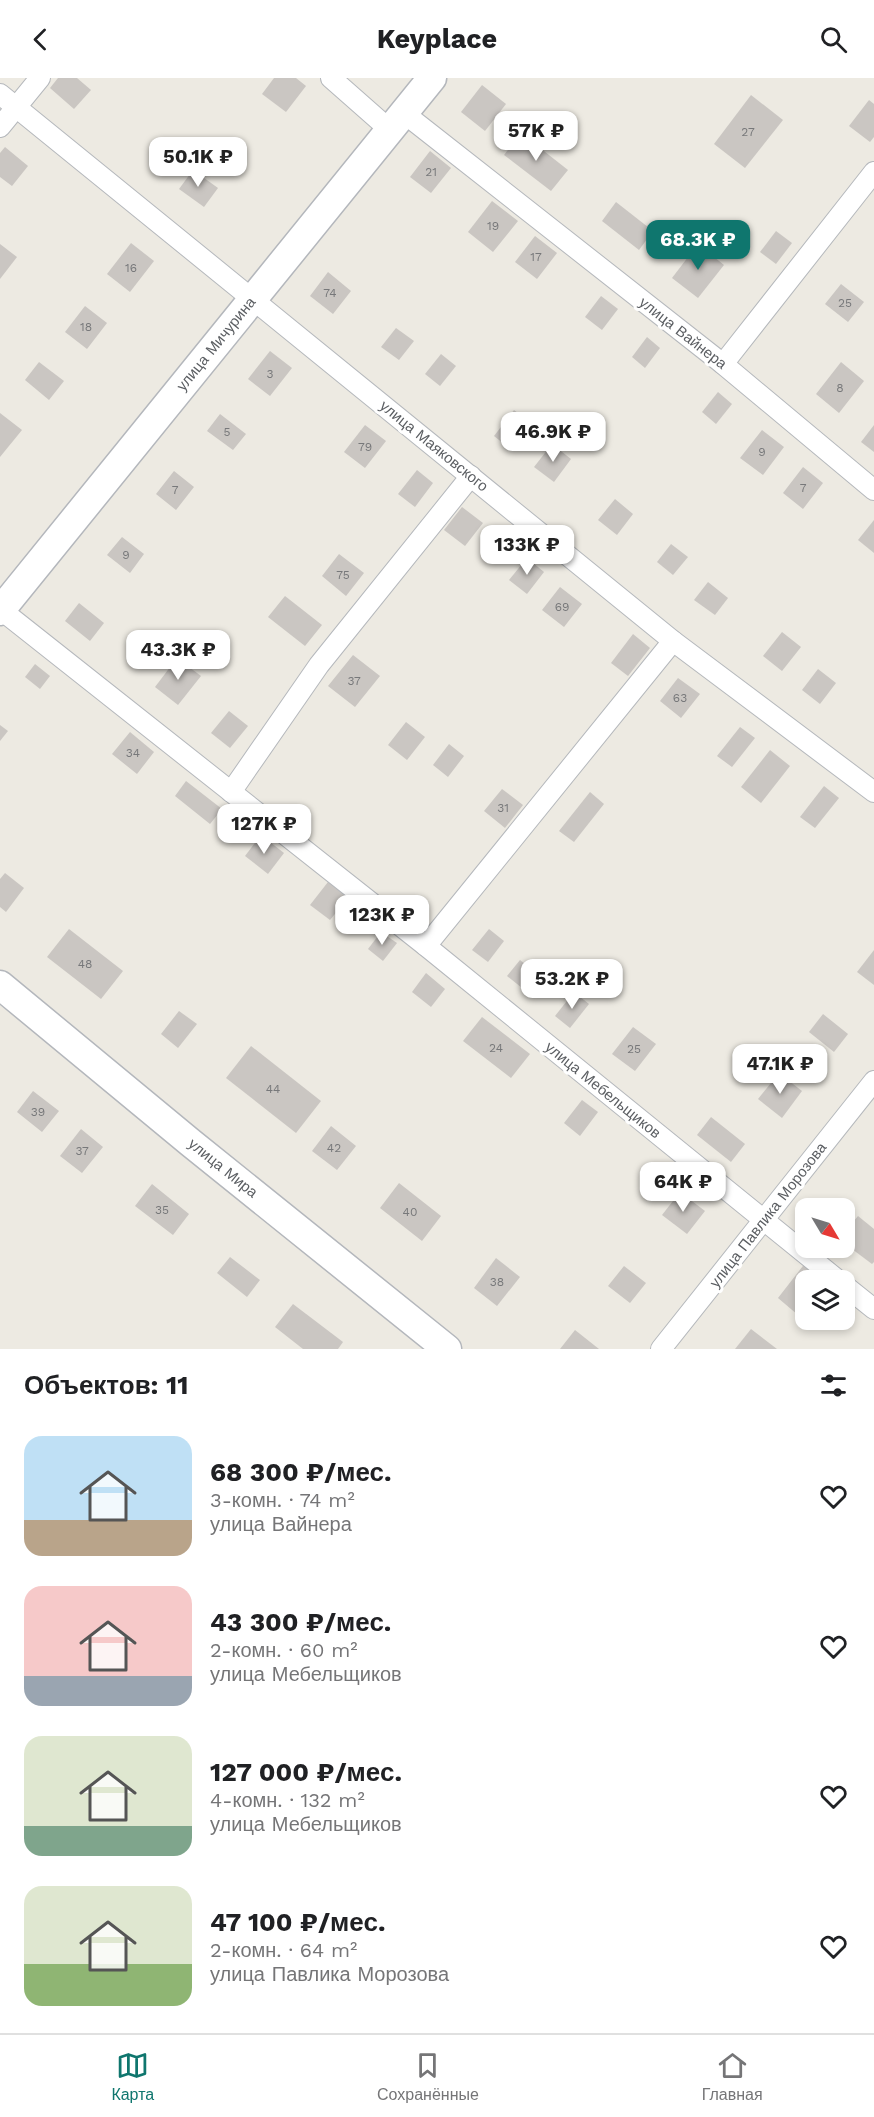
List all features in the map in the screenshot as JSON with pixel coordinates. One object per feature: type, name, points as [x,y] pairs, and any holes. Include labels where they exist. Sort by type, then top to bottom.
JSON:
[{"type":"street","points":[[0,127],[40,78]]},
{"type":"street","name":"улица Вайнера","points":[[332,78],[397,122],[723,364],[874,490]]},
{"type":"street","name":"улица Мичурина","points":[[0,610],[432,78]]},
{"type":"street","name":"улица Маяковского","points":[[0,94],[673,641],[874,792]]},
{"type":"street","points":[[723,364],[874,172]]},
{"type":"street","points":[[231,792],[319,665],[471,476]]},
{"type":"street","name":"улица Мебельщиков","points":[[0,610],[426,946],[825,1270]]},
{"type":"street","points":[[426,946],[673,641]]},
{"type":"street","name":"улица Мира","points":[[0,985],[447,1349]]},
{"type":"street","name":"улица Павлика Морозова","points":[[662,1349],[874,1081]]},
{"type":"street","points":[[855,1294],[874,1309]]},
{"type":"building","points":[[58,78],[77,78],[91,90],[74,109],[50,88]]},
{"type":"building","points":[[274,78],[296,78],[306,86],[286,112],[262,94]]},
{"type":"building","points":[[482,85],[506,104],[485,131],[461,112]]},
{"type":"building","points":[[751,95],[783,120],[745,168],[714,144]]},
{"type":"building","points":[[869,100],[874,104],[874,137],[870,142],[849,126]]},
{"type":"building","points":[[521,133],[568,170],[551,191],[504,155]]},
{"type":"building","points":[[5,147],[28,166],[12,186],[0,177],[0,153]]},
{"type":"building","points":[[430,151],[451,168],[431,193],[410,177]]},
{"type":"building","points":[[193,170],[218,188],[204,207],[179,189]]},
{"type":"building","points":[[492,201],[518,221],[493,252],[468,232]]},
{"type":"building","points":[[616,202],[653,231],[639,250],[602,221]]},
{"type":"building","points":[[776,231],[792,243],[776,264],[760,252]]},
{"type":"building","points":[[535,236],[557,253],[537,279],[515,262]]},
{"type":"building","points":[[131,243],[154,261],[130,292],[107,274]]},
{"type":"building","points":[[0,244],[17,257],[0,279]]},
{"type":"building","points":[[698,244],[724,265],[698,298],[672,278]]},
{"type":"building","points":[[328,272],[351,291],[333,314],[310,296]]},
{"type":"building","points":[[841,284],[864,302],[848,322],[825,304]]},
{"type":"building","points":[[601,296],[618,309],[602,330],[585,317]]},
{"type":"building","points":[[85,306],[107,323],[87,349],[65,332]]},
{"type":"building","points":[[396,328],[414,341],[399,360],[381,347]]},
{"type":"building","points":[[647,337],[660,348],[645,368],[632,357]]},
{"type":"building","points":[[270,351],[292,368],[270,396],[248,379]]},
{"type":"building","points":[[441,354],[456,366],[440,386],[425,374]]},
{"type":"building","points":[[39,362],[64,381],[49,400],[25,380]]},
{"type":"building","points":[[841,362],[864,381],[839,413],[816,394]]},
{"type":"building","points":[[718,392],[732,404],[716,424],[702,412]]},
{"type":"building","points":[[514,410],[533,425],[513,451],[494,436]]},
{"type":"building","points":[[0,413],[22,430],[0,457]]},
{"type":"building","points":[[220,414],[246,434],[233,450],[207,431]]},
{"type":"building","points":[[365,425],[386,441],[365,468],[344,452]]},
{"type":"building","points":[[874,425],[874,452],[861,442]]},
{"type":"building","points":[[762,430],[784,447],[763,475],[740,458]]},
{"type":"building","points":[[552,444],[571,459],[554,482],[534,467]]},
{"type":"building","points":[[803,467],[823,483],[803,509],[783,493]]},
{"type":"building","points":[[417,470],[433,483],[415,507],[398,494]]},
{"type":"building","points":[[174,471],[194,487],[176,510],[156,494]]},
{"type":"building","points":[[615,499],[633,514],[617,535],[598,520]]},
{"type":"building","points":[[462,507],[483,523],[465,546],[444,530]]},
{"type":"building","points":[[874,520],[874,553],[858,540]]},
{"type":"building","points":[[122,537],[144,554],[130,573],[107,555]]},
{"type":"building","points":[[671,544],[688,557],[673,575],[657,562]]},
{"type":"building","points":[[339,554],[364,573],[346,596],[322,576]]},
{"type":"building","points":[[527,558],[544,572],[527,594],[509,580]]},
{"type":"building","points":[[708,582],[728,598],[715,615],[694,600]]},
{"type":"building","points":[[560,587],[582,604],[564,627],[542,610]]},
{"type":"building","points":[[285,596],[322,625],[305,646],[268,617]]},
{"type":"building","points":[[79,603],[104,623],[90,641],[65,621]]},
{"type":"building","points":[[782,632],[801,647],[782,671],[763,656]]},
{"type":"building","points":[[633,634],[650,648],[628,676],[611,663]]},
{"type":"building","points":[[353,655],[380,676],[355,707],[328,686]]},
{"type":"building","points":[[177,658],[201,676],[178,705],[155,687]]},
{"type":"building","points":[[35,664],[50,676],[40,689],[25,677]]},
{"type":"building","points":[[818,669],[836,683],[820,704],[802,690]]},
{"type":"building","points":[[678,678],[700,694],[681,718],[660,701]]},
{"type":"building","points":[[229,711],[248,726],[230,748],[211,733]]},
{"type":"building","points":[[406,722],[425,737],[407,760],[388,745]]},
{"type":"building","points":[[0,725],[8,731],[0,741]]},
{"type":"building","points":[[740,727],[755,738],[732,767],[717,756]]},
{"type":"building","points":[[130,732],[154,752],[137,774],[112,754]]},
{"type":"building","points":[[449,744],[464,756],[448,777],[433,765]]},
{"type":"building","points":[[770,750],[790,766],[761,803],[741,787]]},
{"type":"building","points":[[186,781],[222,809],[210,824],[175,796]]},
{"type":"building","points":[[824,786],[839,798],[815,828],[800,817]]},
{"type":"building","points":[[502,789],[523,805],[505,828],[484,811]]},
{"type":"building","points":[[590,792],[604,804],[574,842],[559,831]]},
{"type":"building","points":[[261,835],[284,853],[268,874],[245,856]]},
{"type":"building","points":[[5,873],[24,888],[6,912],[0,907],[0,879]]},
{"type":"building","points":[[328,882],[348,898],[330,920],[310,905]]},
{"type":"building","points":[[69,929],[123,971],[101,999],[47,957]]},
{"type":"building","points":[[489,929],[504,941],[488,962],[472,950]]},
{"type":"building","points":[[381,932],[397,943],[383,961],[368,949]]},
{"type":"building","points":[[874,950],[874,985],[857,972]]},
{"type":"building","points":[[520,960],[540,976],[527,992],[507,976]]},
{"type":"building","points":[[426,973],[445,989],[431,1007],[412,992]]},
{"type":"building","points":[[574,992],[589,1004],[570,1028],[555,1016]]},
{"type":"building","points":[[179,1011],[197,1024],[178,1048],[161,1034]]},
{"type":"building","points":[[823,1014],[848,1034],[834,1052],[809,1032]]},
{"type":"building","points":[[482,1017],[530,1054],[511,1078],[463,1041]]},
{"type":"building","points":[[633,1027],[656,1044],[635,1071],[612,1054]]},
{"type":"building","points":[[251,1046],[321,1101],[296,1133],[226,1078]]},
{"type":"building","points":[[779,1073],[802,1091],[782,1118],[758,1099]]},
{"type":"building","points":[[33,1091],[59,1111],[42,1132],[17,1112]]},
{"type":"building","points":[[582,1100],[598,1112],[580,1136],[564,1123]]},
{"type":"building","points":[[711,1117],[745,1144],[731,1162],[697,1135]]},
{"type":"building","points":[[331,1126],[356,1146],[337,1170],[312,1151]]},
{"type":"building","points":[[81,1129],[103,1147],[82,1173],[60,1156]]},
{"type":"building","points":[[399,1183],[441,1216],[422,1241],[380,1208]]},
{"type":"building","points":[[152,1184],[189,1214],[173,1235],[135,1206]]},
{"type":"building","points":[[680,1192],[705,1211],[687,1234],[662,1215]]},
{"type":"building","points":[[858,1216],[874,1229],[874,1262],[872,1264],[855,1251],[855,1220]]},
{"type":"building","points":[[230,1257],[260,1280],[247,1297],[217,1273]]},
{"type":"building","points":[[496,1258],[520,1277],[497,1306],[474,1288]]},
{"type":"building","points":[[806,1262],[814,1270],[800,1270]]},
{"type":"building","points":[[624,1266],[646,1283],[630,1303],[608,1286]]},
{"type":"building","points":[[795,1276],[795,1312],[778,1298]]},
{"type":"building","points":[[293,1304],[343,1342],[338,1349],[303,1349],[275,1327]]},
{"type":"building","points":[[751,1329],[777,1349],[735,1349]]},
{"type":"building","points":[[575,1330],[599,1349],[560,1349]]}]
